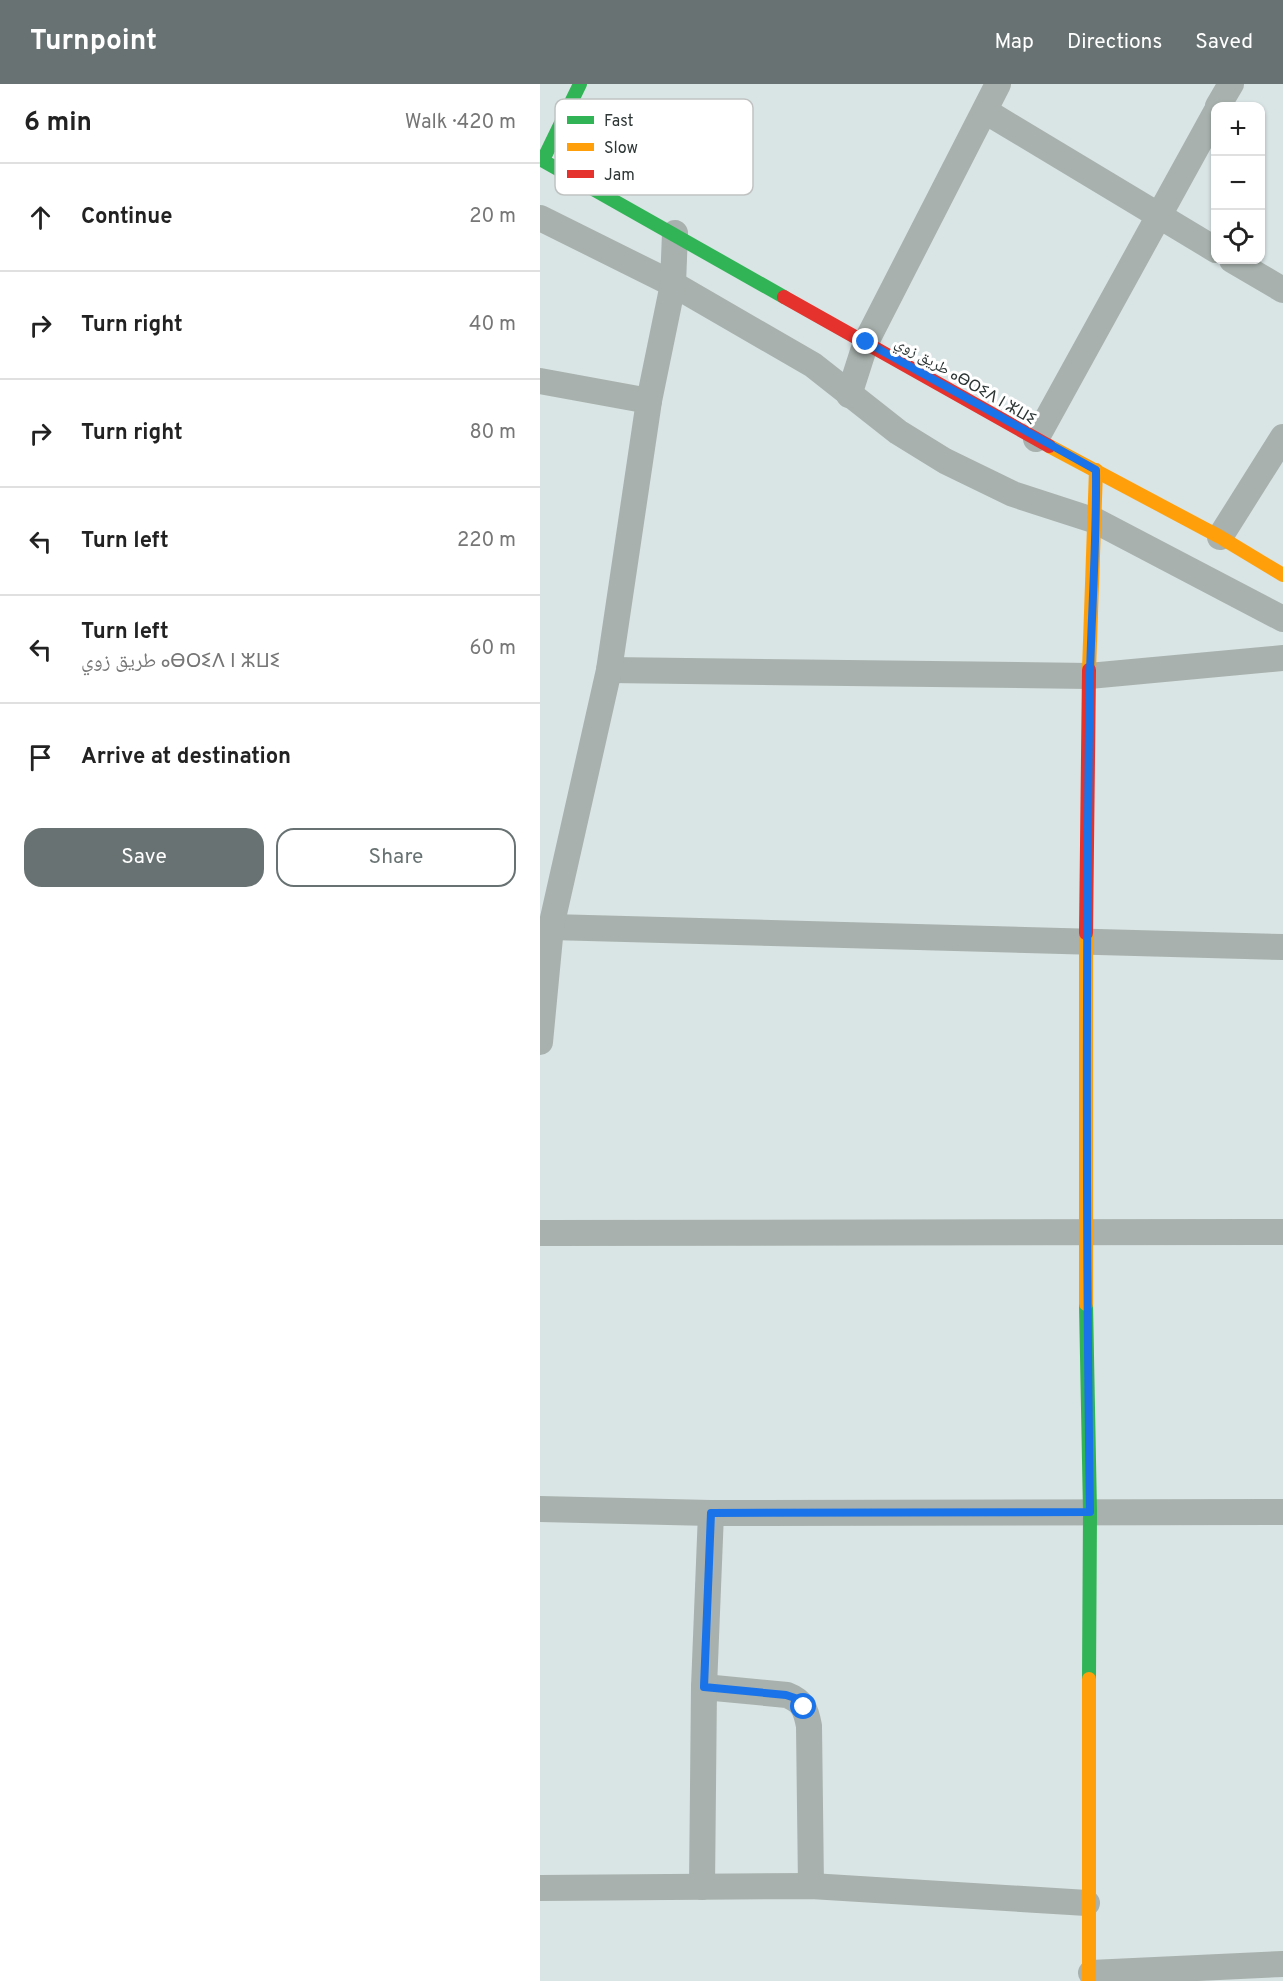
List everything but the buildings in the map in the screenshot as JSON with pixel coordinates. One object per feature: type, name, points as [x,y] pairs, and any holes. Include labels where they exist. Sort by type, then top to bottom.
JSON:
[{"type":"street","points":[[573,99],[580,84]]},
{"type":"street","points":[[849,395],[866,342],[998,84]]},
{"type":"street","points":[[1220,102],[1231,84]]},
{"type":"street","points":[[985,111],[1211,248]]},
{"type":"street","points":[[1036,439],[1211,119]]},
{"type":"street","points":[[541,163],[555,135]]},
{"type":"street","name":"طريق زوي ⴰⴱⵔⵉⴷ ⵏ ⵣⵡⵉ","points":[[541,163],[555,170]]},
{"type":"street","name":"طريق زوي ⴰⴱⵔⵉⴷ ⵏ ⵣⵡⵉ","points":[[602,195],[675,233],[1036,439],[1220,537],[1283,574]]},
{"type":"street","points":[[540,218],[673,284],[813,365],[898,432],[945,461],[1013,494],[1096,521],[1283,619]]},
{"type":"street","points":[[540,1042],[551,927],[549,901],[609,670],[649,401],[673,284],[675,233]]},
{"type":"street","points":[[1239,264],[1283,290]]},
{"type":"street","points":[[540,381],[649,401]]},
{"type":"street","points":[[1220,537],[1283,437]]},
{"type":"street","points":[[1096,470],[1089,676],[1086,940],[1085,1234],[1090,1512],[1087,1903],[1090,1977],[1283,1964]]},
{"type":"street","points":[[609,670],[1089,676],[1283,658]]},
{"type":"street","points":[[551,927],[1283,947]]},
{"type":"street","points":[[540,1233],[1283,1232]]},
{"type":"street","points":[[540,1509],[711,1513],[1283,1512]]},
{"type":"street","points":[[702,1887],[704,1687],[711,1513]]},
{"type":"street","points":[[704,1687],[786,1695],[798,1699],[804,1707],[809,1726],[811,1886]]},
{"type":"street","points":[[540,1888],[811,1886],[1087,1903]]},
{"type":"traffic: fast","points":[[573,99],[580,84]]},
{"type":"traffic: fast","points":[[543,160],[555,135]]},
{"type":"traffic: fast","points":[[540,159],[555,167]]},
{"type":"traffic: fast","points":[[604,195],[784,297]]},
{"type":"traffic: fast","points":[[1086,1304],[1090,1512],[1089,1679]]},
{"type":"traffic: slow","points":[[1049,446],[1220,537],[1283,575]]},
{"type":"traffic: slow","points":[[1089,670],[1096,470]]},
{"type":"traffic: slow","points":[[1086,933],[1086,1304]]},
{"type":"traffic: slow","points":[[1089,1679],[1089,1981]]},
{"type":"traffic: jam","points":[[784,297],[1049,446]]},
{"type":"traffic: jam","points":[[1086,933],[1089,670]]},
{"type":"route","points":[[804,1707],[798,1699],[786,1695],[704,1687],[711,1513],[1090,1512],[1085,1234],[1086,940],[1089,676],[1096,470],[1036,439],[866,342]]}]
